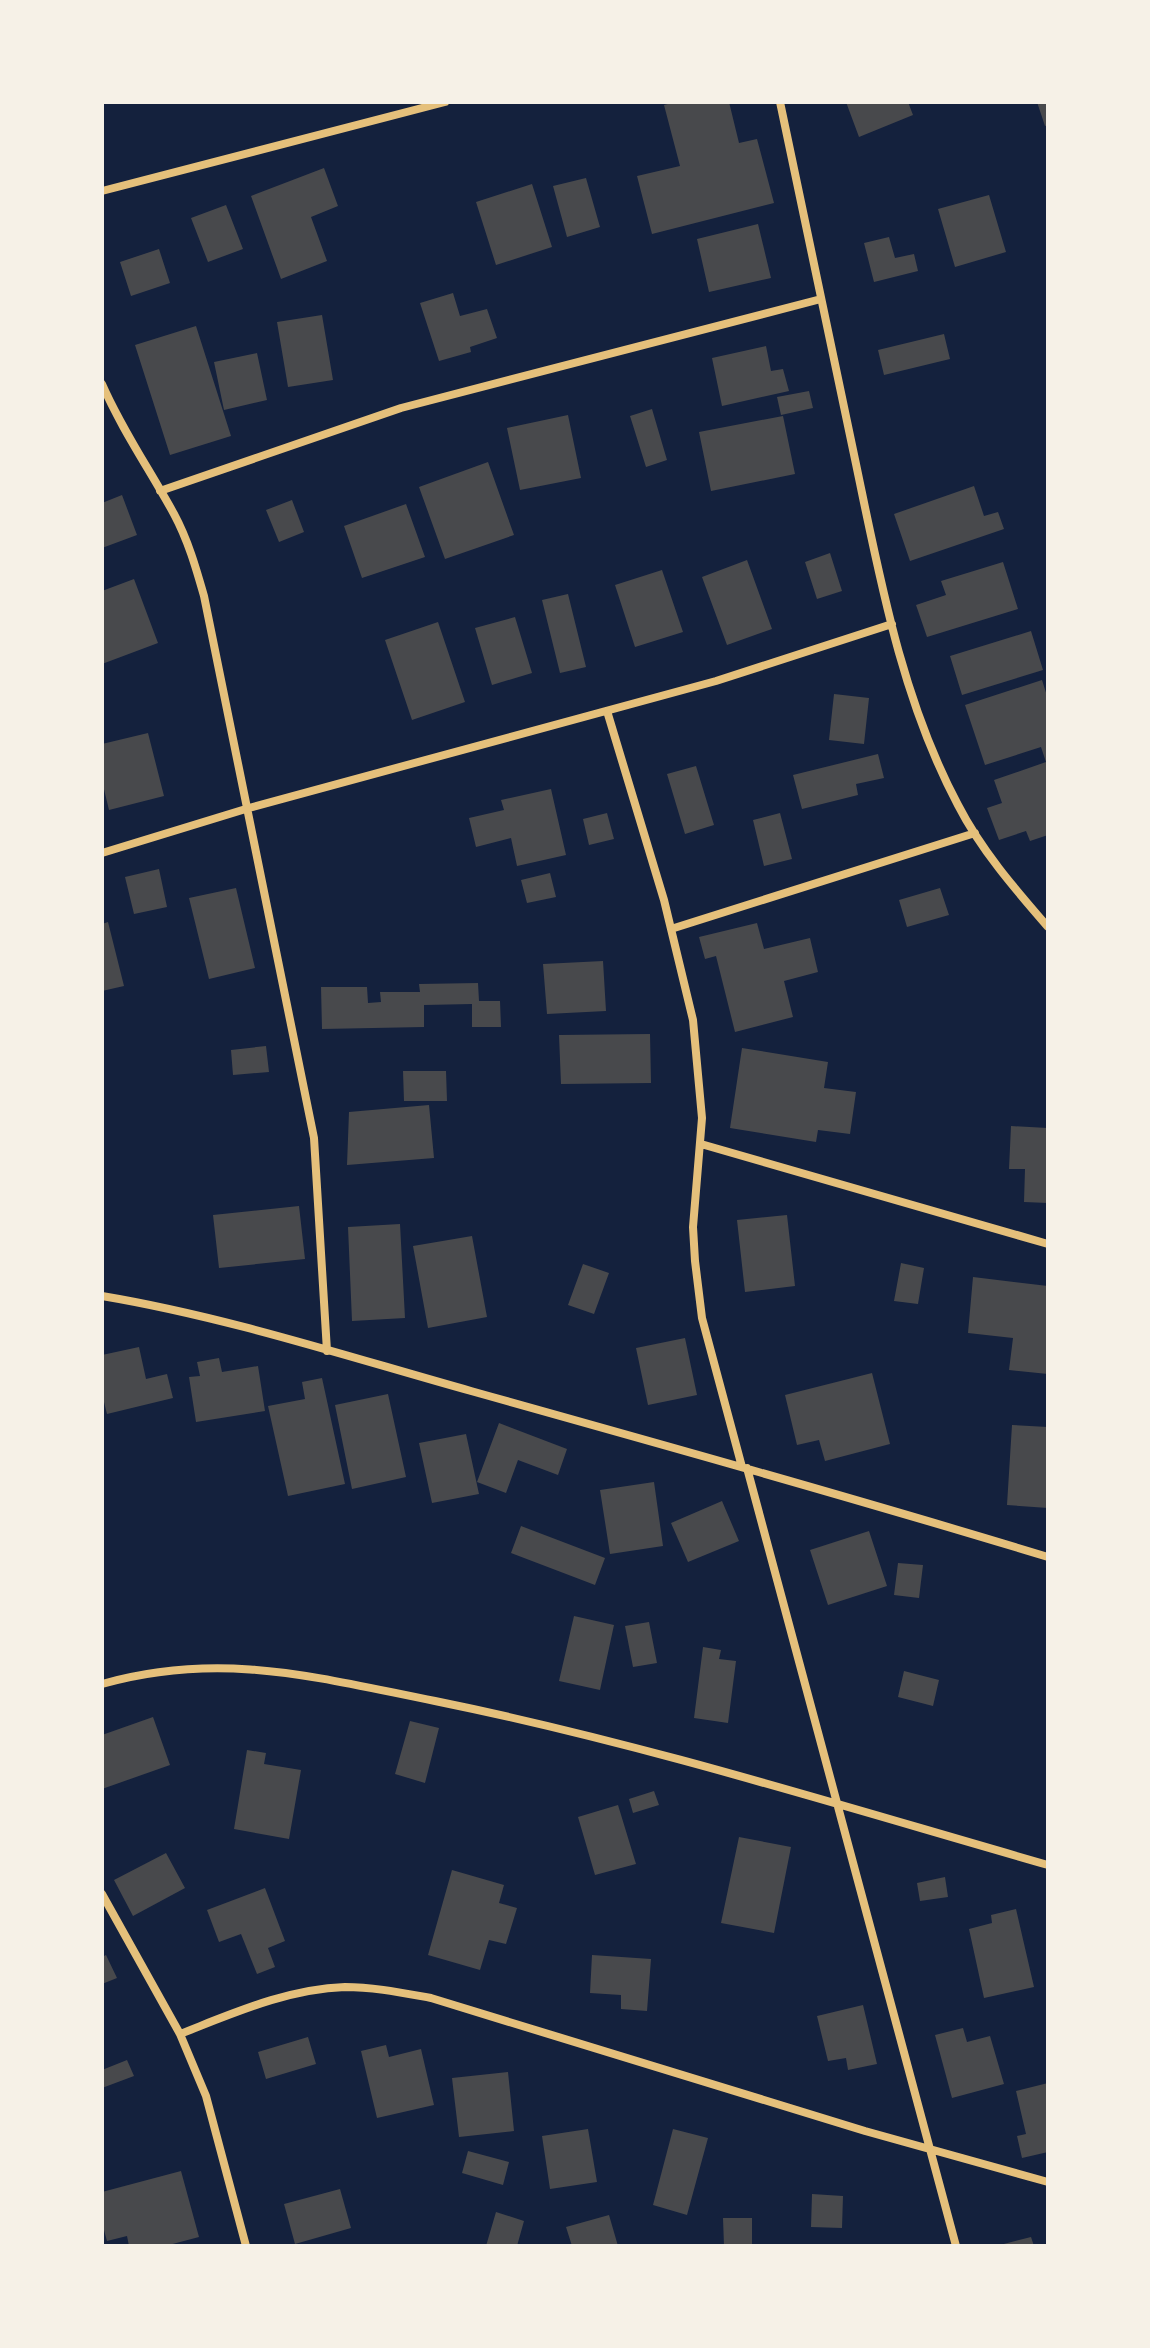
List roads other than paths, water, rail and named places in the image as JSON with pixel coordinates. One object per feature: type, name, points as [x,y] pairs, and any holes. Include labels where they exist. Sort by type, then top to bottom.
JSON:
[{"type":"street","points":[[102,191],[445,102]]},
{"type":"street","points":[[780,102],[892,624],[931,746],[958,806],[986,852],[1048,927]]},
{"type":"street","points":[[160,491],[401,408],[821,299]]},
{"type":"street","points":[[102,384],[118,421],[175,516],[191,552],[204,596],[314,1138],[327,1351]]},
{"type":"street","points":[[102,853],[249,808],[716,681],[892,624]]},
{"type":"street","points":[[607,711],[671,929],[693,1020],[699,1067],[701,1144],[693,1227],[702,1318],[956,2246]]},
{"type":"street","points":[[671,929],[975,833]]},
{"type":"street","points":[[701,1144],[1048,1244]]},
{"type":"street","points":[[102,1296],[157,1306],[327,1351],[745,1467],[1048,1557]]},
{"type":"street","points":[[102,1684],[174,1670],[218,1667],[283,1671],[524,1719],[1048,1865]]},
{"type":"street","points":[[102,1894],[180,2034],[206,2096],[246,2246]]},
{"type":"street","points":[[180,2034],[249,2007],[296,1993],[346,1987],[431,1998],[1048,2182]]}]
